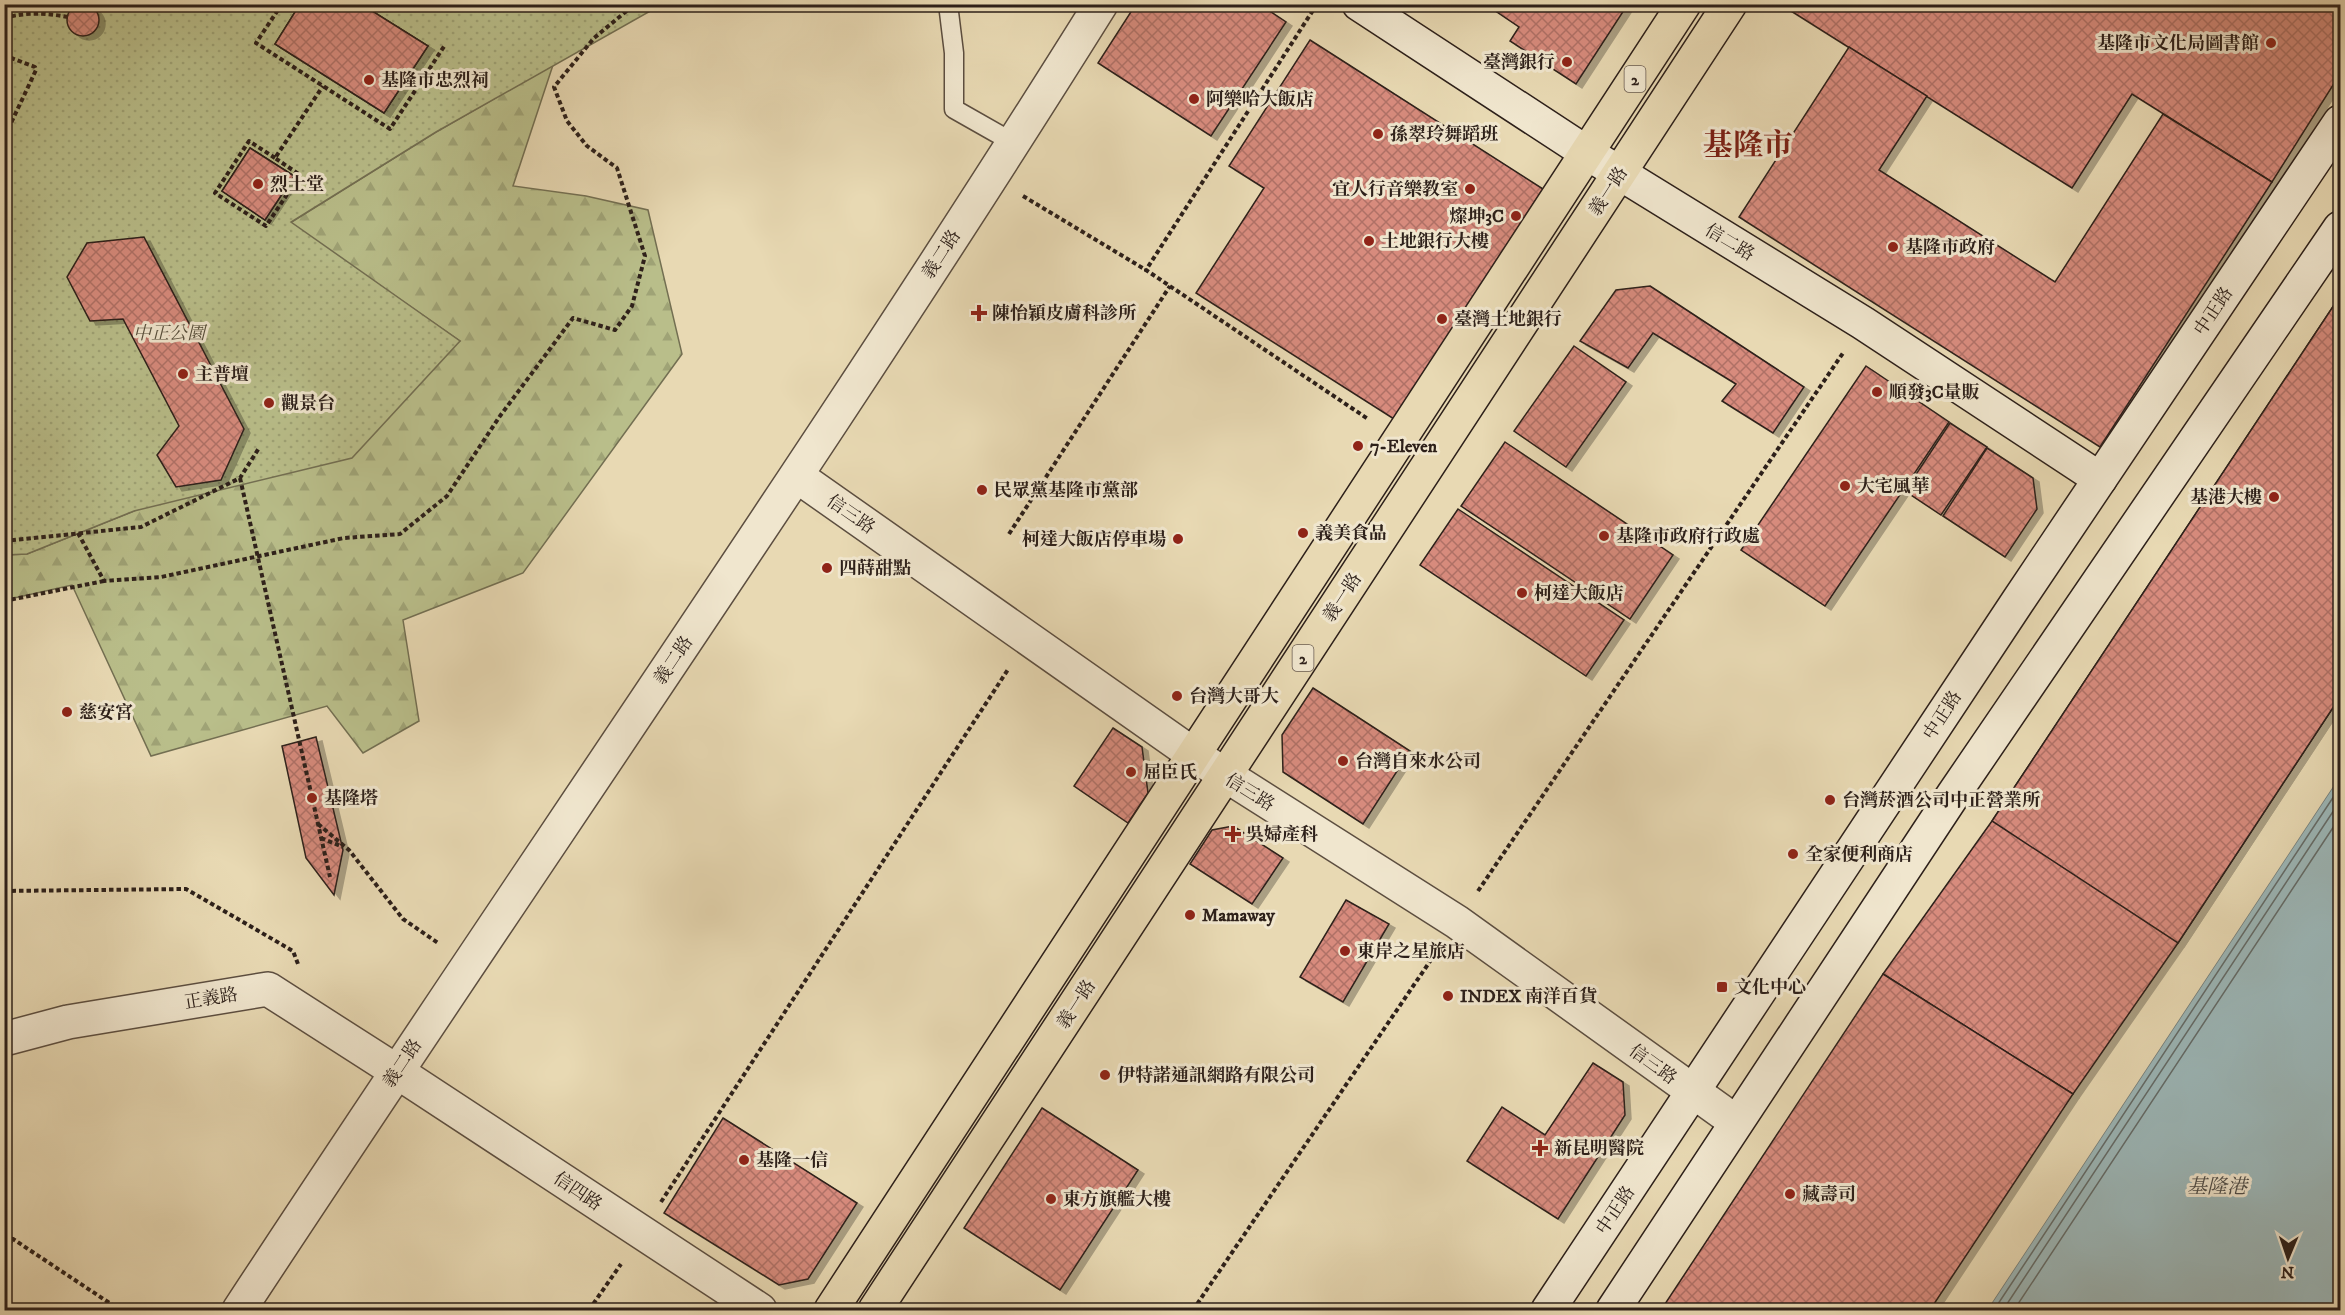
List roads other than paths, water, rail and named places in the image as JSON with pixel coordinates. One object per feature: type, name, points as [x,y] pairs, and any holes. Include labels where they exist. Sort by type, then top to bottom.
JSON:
[{"type":"main road","name":"義一路","points":[[831,1311],[1684,4]]},
{"type":"main road","name":"義一路","points":[[875,1311],[1730,4]]},
{"type":"street","name":"義二路","points":[[239,1311],[396,1071],[797,476],[1014,143],[1101,4]]},
{"type":"street","name":"信二路","points":[[1359,4],[1620,174],[1863,323],[2100,479]]},
{"type":"street","name":"中正路","points":[[1548,1311],[2100,479],[2340,122]]},
{"type":"street","points":[[1613,1311],[1953,795],[2340,228]]},
{"type":"street","name":"信三路","points":[[797,476],[1225,776],[1456,922],[1736,1122]]},
{"type":"street","name":"正義路","points":[[4,1039],[68,1022],[268,989],[396,1071]]},
{"type":"street","name":"信四路","points":[[396,1071],[760,1311]]},
{"type":"lane","points":[[948,4],[954,53],[954,109],[1014,143]]},
{"type":"water","name":"基隆港","points":[[2340,776],[2340,1310],[1987,1310]]},
{"type":"place","name":"基隆市文化局圖書館","points":[[2271,43]]},
{"type":"place","name":"臺灣銀行","points":[[1567,62]]},
{"type":"place","name":"基隆市忠烈祠","points":[[369,80]]},
{"type":"place","name":"阿樂哈大飯店","points":[[1194,99]]},
{"type":"place","name":"孫翠玲舞蹈班","points":[[1378,134]]},
{"type":"place","name":"烈士堂","points":[[258,184]]},
{"type":"place","name":"宜人行音樂教室","points":[[1470,189]]},
{"type":"place","name":"燦坤3C","points":[[1516,216]]},
{"type":"place","name":"土地銀行大樓","points":[[1369,241]]},
{"type":"place","name":"基隆市政府","points":[[1893,247]]},
{"type":"place","name":"陳怡穎皮膚科診所","points":[[979,313]]},
{"type":"place","name":"臺灣土地銀行","points":[[1442,319]]},
{"type":"place","name":"主普壇","points":[[183,374]]},
{"type":"place","name":"順發3C量販","points":[[1877,392]]},
{"type":"place","name":"觀景台","points":[[269,403]]},
{"type":"place","name":"7-Eleven","points":[[1358,446]]},
{"type":"place","name":"大宅風華","points":[[1845,486]]},
{"type":"place","name":"民眾黨基隆市黨部","points":[[982,490]]},
{"type":"place","name":"基港大樓","points":[[2274,497]]},
{"type":"place","name":"義美食品","points":[[1303,533]]},
{"type":"place","name":"基隆市政府行政處","points":[[1604,536]]},
{"type":"place","name":"柯達大飯店停車場","points":[[1178,539]]},
{"type":"place","name":"四蒔甜點","points":[[827,568]]},
{"type":"place","name":"柯達大飯店","points":[[1522,593]]},
{"type":"place","name":"台灣大哥大","points":[[1177,696]]},
{"type":"place","name":"慈安宮","points":[[67,712]]},
{"type":"place","name":"台灣自來水公司","points":[[1343,761]]},
{"type":"place","name":"屈臣氏","points":[[1131,772]]},
{"type":"place","name":"基隆塔","points":[[312,798]]},
{"type":"place","name":"台灣菸酒公司中正營業所","points":[[1830,800]]},
{"type":"place","name":"吳婦產科","points":[[1233,834]]},
{"type":"place","name":"全家便利商店","points":[[1793,854]]},
{"type":"place","name":"Mamaway","points":[[1190,915]]},
{"type":"place","name":"東岸之星旅店","points":[[1345,951]]},
{"type":"place","name":"文化中心","points":[[1722,987]]},
{"type":"place","name":"INDEX 南洋百貨","points":[[1448,996]]},
{"type":"place","name":"伊特諾通訊網路有限公司","points":[[1105,1075]]},
{"type":"place","name":"新昆明醫院","points":[[1540,1148]]},
{"type":"place","name":"基隆一信","points":[[744,1160]]},
{"type":"place","name":"藏壽司","points":[[1790,1194]]},
{"type":"place","name":"東方旗艦大樓","points":[[1051,1199]]},
{"type":"district","name":"基隆市","points":[[1748,145]]},
{"type":"park label","name":"中正公園","points":[[169,333]]}]
